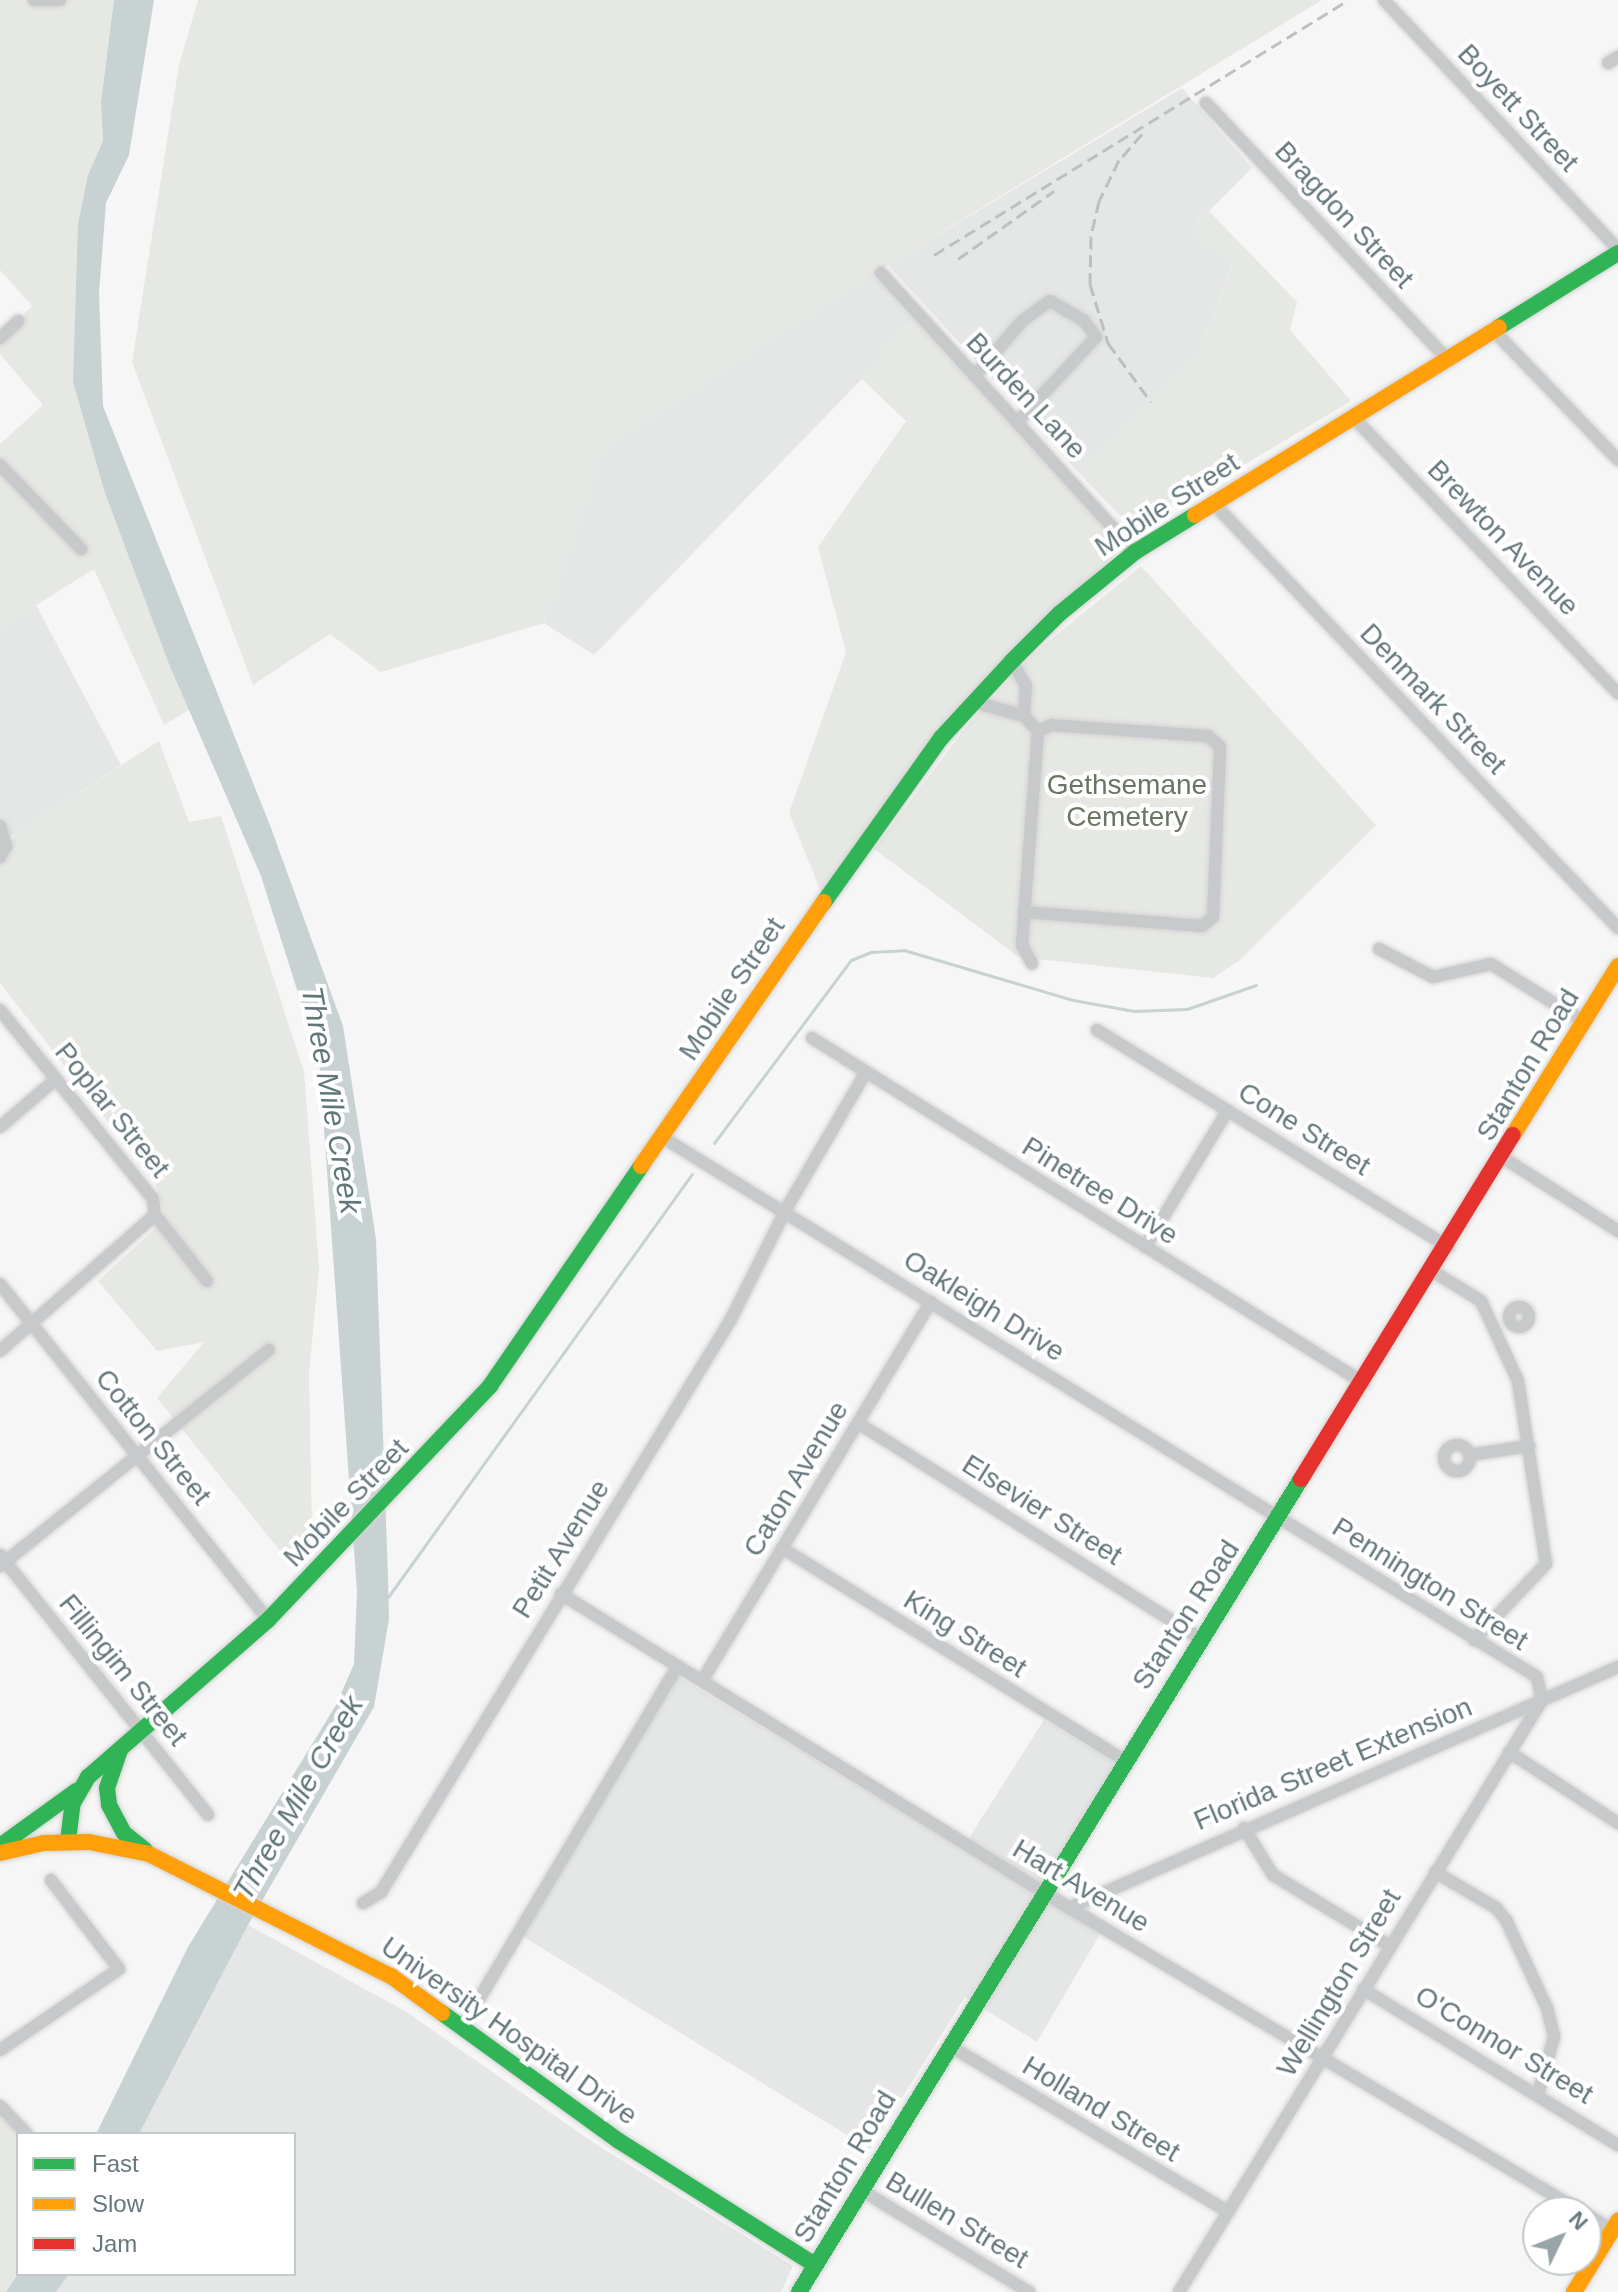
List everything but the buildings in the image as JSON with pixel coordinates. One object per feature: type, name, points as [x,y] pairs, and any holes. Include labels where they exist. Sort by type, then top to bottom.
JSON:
[{"type":"street","points":[[34,0],[60,0]]},
{"type":"street","name":"Boyett Street","points":[[1384,0],[1618,251]]},
{"type":"street","name":"Bragdon Street","points":[[1206,103],[1447,359]]},
{"type":"street","name":"Mobile Street","points":[[0,1846],[44,1818],[268,1620],[329,1561],[512,1358],[819,908],[941,738],[1059,614],[1135,552],[1618,251]]},
{"type":"street","name":"Burden Lane","points":[[881,273],[1135,552]]},
{"type":"street","points":[[975,376],[1022,321],[1050,301],[1084,321],[1096,337],[1017,422]]},
{"type":"street","points":[[0,338],[18,321]]},
{"type":"street","points":[[1493,330],[1618,460]]},
{"type":"street","name":"Brewton Avenue","points":[[1353,417],[1618,693]]},
{"type":"street","points":[[0,465],[81,549]]},
{"type":"street","name":"Denmark Street","points":[[1213,503],[1618,928]]},
{"type":"street","points":[[1012,661],[1026,686],[1024,716]]},
{"type":"street","points":[[974,702],[1024,716],[1038,731],[1022,945],[1032,964]]},
{"type":"street","points":[[1024,912],[1202,926],[1213,917],[1220,747],[1208,736],[1052,725],[1038,731]]},
{"type":"street","points":[[0,826],[6,846],[0,857]]},
{"type":"street","points":[[1379,949],[1433,977],[1491,964],[1584,1022]]},
{"type":"street","name":"Stanton Road","points":[[799,2292],[1124,1760],[1434,1272],[1584,1022],[1613,988],[1618,966]]},
{"type":"street","name":"Poplar Street","points":[[0,1010],[153,1199],[155,1215],[207,1281]]},
{"type":"street","name":"Cone Street","points":[[1097,1030],[1448,1247]]},
{"type":"street","name":"Pinetree Drive","points":[[812,1038],[865,1074],[1364,1383]]},
{"type":"street","name":"Petit Avenue","points":[[363,1903],[381,1892],[731,1319],[786,1209],[865,1074]]},
{"type":"street","points":[[0,1127],[56,1079]]},
{"type":"street","points":[[1145,1247],[1228,1110]]},
{"type":"street","name":"Oakleigh Drive","points":[[662,1137],[786,1209],[1279,1518]]},
{"type":"street","points":[[1502,1157],[1618,1231]]},
{"type":"street","points":[[0,1351],[155,1215]]},
{"type":"street","points":[[1434,1272],[1509,1315]]},
{"type":"street","name":"Cotton Street","points":[[0,1284],[268,1620]]},
{"type":"street","points":[[1474,1640],[1546,1564],[1518,1381],[1481,1301]]},
{"type":"street","name":"Caton Avenue","points":[[702,1681],[931,1302]]},
{"type":"street","points":[[2,1561],[269,1350]]},
{"type":"street","name":"Elsevier Street","points":[[858,1423],[1201,1639]]},
{"type":"street","points":[[1469,1455],[1529,1446]]},
{"type":"street","name":"Pennington Street","points":[[1279,1518],[1537,1677],[1542,1700]]},
{"type":"street","name":"King Street","points":[[782,1548],[1124,1760]]},
{"type":"street","name":"Fillingim Street","points":[[2,1561],[208,1815]]},
{"type":"street","name":"Hart Avenue","points":[[561,1594],[1069,1908],[1556,2196]]},
{"type":"street","points":[[463,2026],[678,1666]]},
{"type":"street","name":"Florida Street Extension","points":[[1069,1908],[1244,1828],[1618,1667]]},
{"type":"street","name":"Wellington Street","points":[[1179,2292],[1542,1700]]},
{"type":"street","points":[[121,1747],[107,1788],[109,1805],[124,1833],[149,1854]]},
{"type":"street","points":[[1509,1752],[1618,1823]]},
{"type":"street","points":[[0,1853],[68,1841],[80,1787]]},
{"type":"street","points":[[1244,1828],[1273,1875],[1390,1946]]},
{"type":"street","name":"University Hospital Drive","points":[[68,1841],[149,1854],[190,1871],[391,1976],[631,2149],[815,2265]]},
{"type":"street","points":[[1435,1872],[1496,1908],[1506,1920],[1547,2008],[1554,2037],[1538,2094]]},
{"type":"street","points":[[0,2050],[119,1969],[51,1880]]},
{"type":"street","name":"O'Connor Street","points":[[1363,1989],[1618,2145]]},
{"type":"street","name":"Holland Street","points":[[950,2046],[1228,2212]]},
{"type":"street","points":[[0,2106],[25,2132]]},
{"type":"street","name":"Bullen Street","points":[[861,2190],[1029,2292]]},
{"type":"street","points":[[1574,2292],[1615,2226]]},
{"type":"shaded area","points":[[1182,88],[1252,168],[1191,229],[1232,266],[1196,360],[1080,474],[888,265]]},
{"type":"shaded area","points":[[873,274],[912,318],[862,379],[594,655],[544,623],[602,448]]},
{"type":"shaded area","points":[[35,603],[121,765],[0,844],[0,628]]},
{"type":"shaded area","points":[[679,1677],[962,1849],[1044,1720],[1117,1764],[1045,1884],[1107,1922],[1037,2042],[965,1997],[870,2149],[522,1936]]},
{"type":"shaded area","points":[[248,1925],[405,2011],[594,2143],[793,2266],[781,2292],[56,2292],[68,2276],[296,2276],[296,2132],[140,2132]]},
{"type":"green space","points":[[0,0],[114,0],[101,102],[103,141],[88,175],[73,382],[189,710],[164,725],[94,569],[0,628],[0,444],[43,405],[0,354],[0,338],[32,306],[0,270]]},
{"type":"green space","points":[[198,0],[1322,0],[888,265],[602,448],[544,623],[381,672],[330,634],[253,685],[132,362],[179,65]]},
{"type":"green space","points":[[1209,211],[1297,302],[1290,330],[1351,401],[1147,523],[1132,521],[1119,515],[1080,474],[1196,360],[1232,267],[1191,230]]},
{"type":"green space","points":[[912,318],[1122,548],[1008,653],[936,731],[822,894],[789,813],[846,652],[818,547],[906,421],[862,379]]},
{"type":"green space","name":"Gethsemane Cemetery","points":[[1141,566],[1376,825],[1240,960],[1213,978],[1019,957],[874,849],[967,726],[1034,653]]},
{"type":"green space","points":[[159,741],[189,822],[221,816],[304,1072],[319,1268],[309,1373],[312,1530],[285,1557],[157,1398],[204,1342],[157,1351],[98,1281],[156,1228],[164,1211],[155,1182],[0,983],[0,865],[15,834]]},
{"type":"green space","points":[[0,2106],[25,2132],[16,2132],[17,2276],[6,2292],[0,2292]]},
{"type":"water","name":"Three Mile Creek","points":[[114,0],[154,0],[129,155],[106,203],[99,293],[103,406],[271,828],[343,1026],[376,1239],[389,1619],[374,1707],[248,1925],[140,2132],[97,2132],[188,1947],[336,1705],[354,1664],[357,1591],[319,1059],[261,876],[169,664],[105,493],[73,382],[78,224],[88,175],[103,141],[101,102]]},
{"type":"water","points":[[17,2276],[68,2276],[56,2292],[6,2292]]},
{"type":"waterway","points":[[714,1143],[851,960],[871,952],[904,950],[1073,1000],[1134,1011],[1187,1009],[1256,985]]},
{"type":"waterway","points":[[388,1597],[692,1174]]},
{"type":"railway","points":[[934,255],[1348,0]]},
{"type":"railway","points":[[1142,134],[1119,160],[1099,201],[1091,237],[1090,284],[1108,343],[1151,402]]},
{"type":"railway","points":[[958,259],[1054,191]]},
{"type":"traffic: fast","points":[[1499,327],[1618,253]]},
{"type":"traffic: fast","points":[[824,902],[941,738],[1012,661],[1059,614],[1135,552],[1195,515]]},
{"type":"traffic: fast","points":[[68,1841],[73,1803],[88,1777],[268,1620],[490,1386],[641,1166]]},
{"type":"traffic: fast","points":[[799,2292],[1301,1479]]},
{"type":"traffic: fast","points":[[120,1750],[107,1788],[109,1805],[124,1833],[145,1850]]},
{"type":"traffic: fast","points":[[0,1846],[76,1791]]},
{"type":"traffic: fast","points":[[442,2013],[619,2141],[815,2265]]},
{"type":"traffic: slow","points":[[1195,515],[1499,327]]},
{"type":"traffic: slow","points":[[641,1166],[824,902]]},
{"type":"traffic: slow","points":[[1513,1135],[1618,966]]},
{"type":"traffic: slow","points":[[0,1853],[44,1843],[89,1842],[149,1854],[391,1976],[442,2013]]},
{"type":"traffic: slow","points":[[1574,2292],[1618,2221]]},
{"type":"traffic: jam","points":[[1301,1479],[1513,1135]]}]
